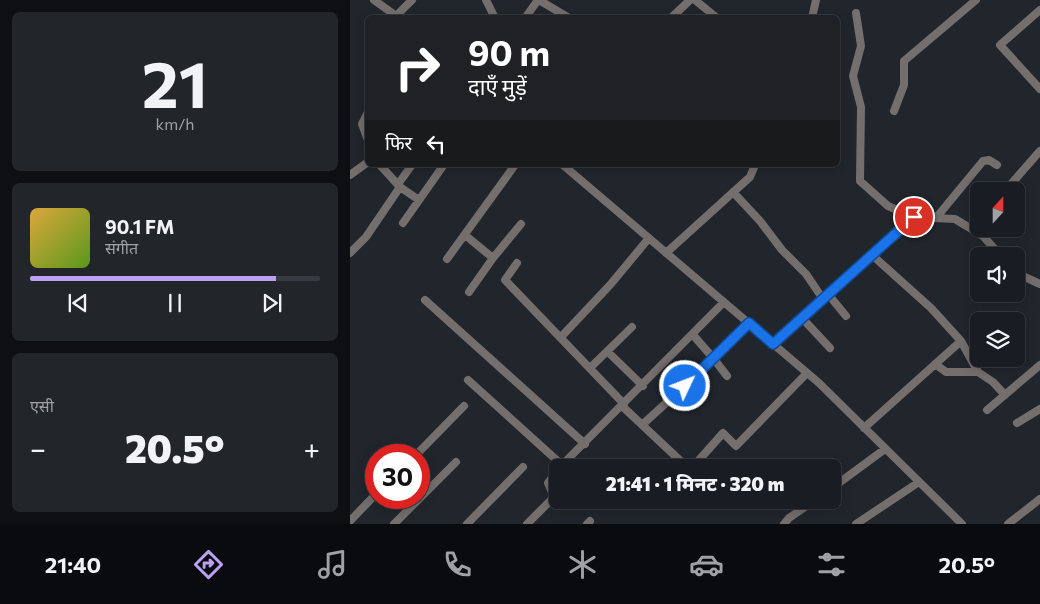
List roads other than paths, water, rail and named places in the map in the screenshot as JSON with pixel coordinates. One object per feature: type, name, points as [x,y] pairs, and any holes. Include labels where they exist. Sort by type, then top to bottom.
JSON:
[{"type":"street","points":[[374,0],[393,15]]},
{"type":"street","points":[[398,15],[412,0]]},
{"type":"street","points":[[486,0],[494,15]]},
{"type":"street","points":[[527,15],[538,0],[564,15]]},
{"type":"street","points":[[674,15],[690,0]]},
{"type":"street","points":[[695,0],[713,15]]},
{"type":"street","points":[[813,15],[816,0]]},
{"type":"street","points":[[894,111],[904,84],[902,67],[906,59],[976,0]]},
{"type":"street","points":[[1040,10],[1000,45],[1040,88]]},
{"type":"street","points":[[856,13],[860,46],[853,76],[861,107],[860,180],[888,206],[914,217],[955,219],[970,226]]},
{"type":"street","points":[[365,118],[362,124],[365,132]]},
{"type":"street","points":[[1013,182],[1040,151]]},
{"type":"street","points":[[936,218],[983,161],[989,160],[997,165]]},
{"type":"street","points":[[350,175],[365,164]]},
{"type":"street","points":[[382,167],[399,186],[419,200]]},
{"type":"street","points":[[350,254],[366,237],[411,167]]},
{"type":"street","points":[[403,224],[442,167]]},
{"type":"street","points":[[447,259],[514,167]]},
{"type":"street","points":[[565,167],[807,373],[962,524]]},
{"type":"street","points":[[666,253],[750,177],[754,167]]},
{"type":"street","points":[[733,192],[760,221],[782,250],[806,274],[825,297],[846,316]]},
{"type":"street","points":[[773,344],[914,217]]},
{"type":"street","points":[[469,292],[520,224]]},
{"type":"street","points":[[464,235],[493,258]]},
{"type":"street","points":[[561,337],[610,285],[649,238]]},
{"type":"street","points":[[983,238],[992,247]]},
{"type":"street","points":[[872,255],[930,308],[961,340],[978,372],[993,382],[1005,395]]},
{"type":"street","points":[[517,263],[505,280],[591,368],[642,425],[678,459]]},
{"type":"street","points":[[1025,276],[1040,284]]},
{"type":"street","points":[[425,300],[585,444]]},
{"type":"street","points":[[569,459],[724,302]]},
{"type":"street","points":[[802,318],[830,348]]},
{"type":"street","points":[[642,425],[714,359],[749,323]]},
{"type":"street","points":[[591,368],[632,326]]},
{"type":"street","points":[[693,335],[727,376]]},
{"type":"street","points":[[864,428],[961,340]]},
{"type":"street","points":[[608,352],[643,386]]},
{"type":"street","points":[[935,364],[946,372],[978,372]]},
{"type":"street","points":[[987,410],[1040,365]]},
{"type":"street","points":[[700,459],[723,433],[736,446],[807,373]]},
{"type":"street","points":[[468,380],[552,459]]},
{"type":"street","points":[[427,444],[464,406]]},
{"type":"street","points":[[1017,423],[1040,409]]},
{"type":"street","points":[[841,481],[885,449]]},
{"type":"street","points":[[394,524],[456,462]]},
{"type":"street","points":[[466,524],[523,467]]},
{"type":"street","points":[[856,524],[919,482]]},
{"type":"street","points":[[1008,524],[1040,499]]},
{"type":"street","points":[[528,524],[549,502]]},
{"type":"street","points":[[350,521],[365,505]]},
{"type":"street","points":[[784,524],[802,509]]}]
